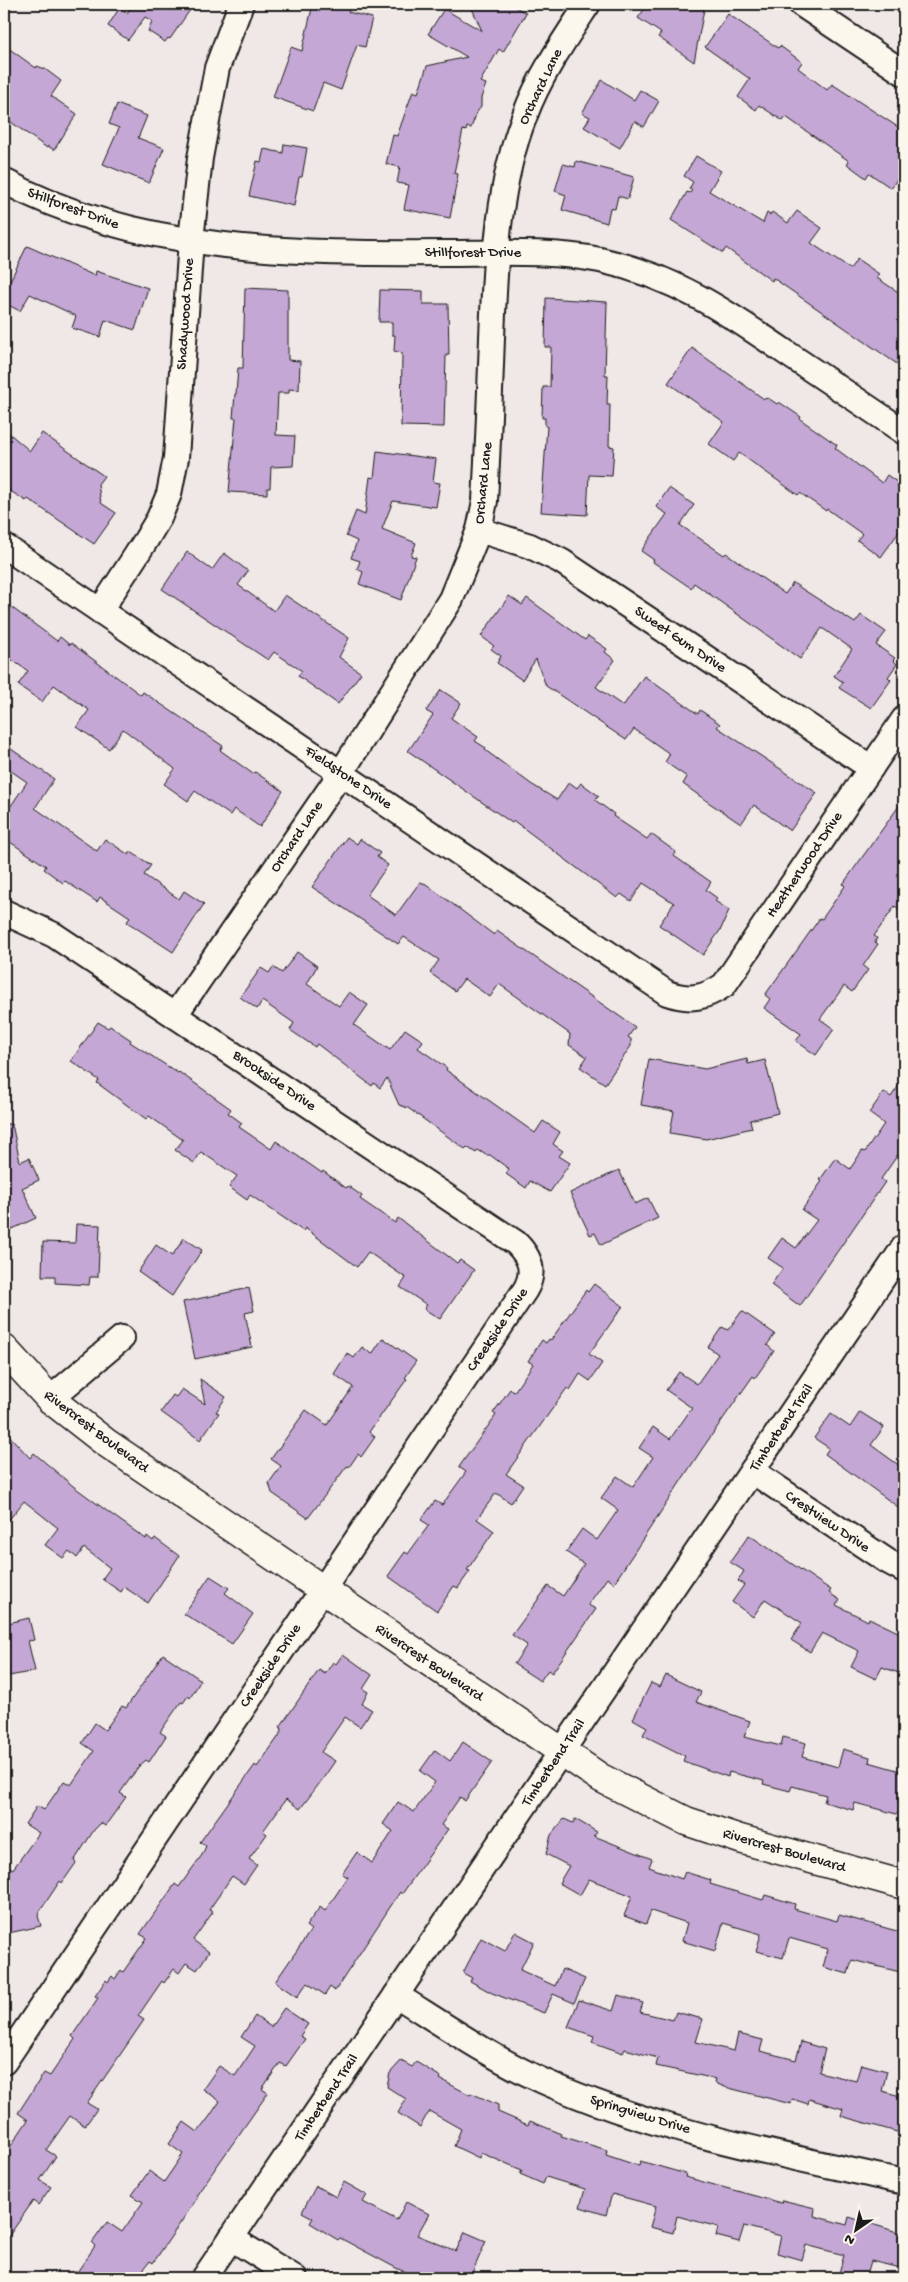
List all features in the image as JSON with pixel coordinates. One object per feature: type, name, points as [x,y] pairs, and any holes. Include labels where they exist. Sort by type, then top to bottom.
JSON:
[{"type":"street","name":"Shadywood Drive","points":[[100,611],[146,540],[169,494],[176,458],[191,240],[200,158],[217,68],[241,4]]},
{"type":"street","name":"Orchard Lane","points":[[175,1015],[341,773],[451,599],[479,530],[485,501],[489,442],[495,252],[502,202],[525,115],[561,45],[588,4]]},
{"type":"street","points":[[801,4],[904,73]]},
{"type":"street","name":"Stillforest Drive","points":[[4,182],[58,207],[105,223],[142,233],[191,240],[258,247],[348,251],[554,254],[598,260],[641,271],[686,289],[737,319],[904,432]]},
{"type":"street","name":"Sweet Gum Drive","points":[[479,530],[530,546],[561,561],[871,768]]},
{"type":"street","name":"Fieldstone Drive","points":[[4,546],[668,993],[682,998],[697,998]]},
{"type":"street","name":"Heatherwood Drive","points":[[697,998],[712,993],[724,985],[904,719]]},
{"type":"street","name":"Brookside Drive","points":[[4,912],[54,935],[516,1242],[527,1254],[532,1266]]},
{"type":"street","name":"Timberbend Trail","points":[[204,2278],[904,1247]]},
{"type":"street","name":"Creekside Drive","points":[[4,2062],[525,1290],[530,1282],[532,1266]]},
{"type":"street","points":[[50,1399],[122,1338]]},
{"type":"street","name":"Rivercrest Boulevard","points":[[4,1349],[50,1399],[105,1442],[561,1753],[601,1778],[686,1821],[740,1839],[904,1885]]},
{"type":"street","name":"Crestview Drive","points":[[752,1471],[887,1562],[904,1570]]},
{"type":"street","name":"Springview Drive","points":[[396,1995],[505,2062],[542,2081],[595,2103],[748,2147],[904,2182]]},
{"type":"street","points":[[231,2238],[295,2278]]},
{"type":"building","points":[[122,4],[194,4],[170,39],[168,38],[165,42],[148,31],[152,21],[145,17],[128,40],[108,26],[120,7],[127,13],[130,9]]},
{"type":"building","points":[[313,4],[350,4],[348,12],[372,18],[365,47],[357,45],[341,90],[323,83],[313,111],[273,97],[291,47],[302,51]]},
{"type":"building","points":[[470,4],[510,4],[526,13],[503,52],[499,49],[480,82],[486,84],[481,98],[481,107],[471,128],[467,127],[466,131],[463,130],[454,173],[458,174],[450,218],[404,209],[409,185],[397,183],[400,167],[386,164],[393,135],[397,136],[413,91],[418,93],[427,66],[467,57],[428,34],[444,9],[482,31]]},
{"type":"building","points":[[648,4],[705,4],[694,62],[658,37],[661,33],[638,18]]},
{"type":"building","points":[[728,14],[802,62],[798,68],[827,90],[832,84],[904,131],[904,169],[891,188],[869,173],[866,178],[847,164],[849,161],[786,117],[783,121],[759,105],[756,110],[738,97],[750,79],[705,47]]},
{"type":"building","points":[[4,45],[36,68],[37,66],[45,69],[61,81],[51,96],[77,114],[54,150],[48,146],[47,148],[4,117]]},
{"type":"building","points":[[602,80],[634,100],[640,90],[659,101],[644,127],[635,121],[620,148],[584,127],[590,117],[582,113]]},
{"type":"building","points":[[117,104],[147,116],[138,138],[164,148],[149,183],[103,164],[119,128],[109,124]]},
{"type":"building","points":[[284,144],[307,148],[294,206],[249,196],[257,161],[261,162],[264,149],[283,153]]},
{"type":"building","points":[[696,156],[721,171],[709,191],[763,223],[767,213],[770,215],[772,212],[788,223],[797,211],[822,228],[811,243],[850,269],[857,259],[879,274],[877,278],[901,294],[898,298],[904,302],[904,353],[897,364],[773,278],[772,281],[726,248],[723,253],[671,220],[687,192],[690,193],[692,190],[689,189],[693,182],[684,176]]},
{"type":"building","points":[[576,161],[634,177],[628,199],[618,196],[615,209],[610,208],[607,223],[562,210],[566,195],[555,191],[563,164],[575,167]]},
{"type":"building","points":[[27,246],[95,276],[96,271],[148,288],[135,330],[105,320],[100,337],[72,328],[76,316],[30,294],[20,311],[4,303],[4,278],[10,281]]},
{"type":"building","points":[[245,288],[288,290],[288,360],[300,361],[299,390],[289,389],[289,393],[278,393],[276,435],[295,436],[293,466],[271,467],[270,488],[267,488],[267,494],[229,492],[236,418],[233,418],[235,394],[238,368],[243,368]]},
{"type":"building","points":[[380,290],[423,291],[423,304],[448,304],[449,355],[446,355],[444,427],[401,426],[402,353],[394,351],[395,335],[392,335],[392,322],[379,322]]},
{"type":"building","points":[[546,298],[607,302],[605,375],[608,375],[607,405],[610,405],[609,446],[614,447],[612,476],[589,475],[587,515],[541,512],[547,426],[545,426],[545,418],[542,418],[543,387],[550,387],[551,347],[545,347]]},
{"type":"building","points":[[692,348],[764,399],[768,398],[777,404],[779,402],[801,417],[800,419],[837,445],[835,448],[882,483],[887,475],[904,487],[904,525],[881,557],[857,540],[862,534],[827,509],[826,511],[800,493],[798,495],[739,453],[733,461],[709,444],[724,422],[668,383]]},
{"type":"building","points":[[4,429],[30,451],[42,433],[104,476],[98,484],[101,503],[116,513],[94,544],[28,499],[26,501],[4,487]]},
{"type":"building","points":[[377,451],[436,459],[433,482],[440,483],[436,507],[393,501],[382,529],[416,543],[411,556],[416,557],[401,600],[359,584],[363,572],[357,569],[360,561],[351,558],[357,541],[346,536],[356,511],[365,515],[370,477],[374,478]]},
{"type":"building","points":[[669,488],[694,505],[680,525],[724,555],[726,553],[785,594],[793,583],[855,623],[861,615],[886,632],[876,645],[895,658],[893,660],[897,664],[888,677],[891,680],[871,708],[839,688],[843,682],[834,676],[852,649],[822,628],[800,659],[694,583],[691,588],[653,562],[654,560],[641,551],[667,514],[656,507]]},
{"type":"building","points":[[187,552],[212,570],[224,553],[248,571],[238,585],[274,611],[285,595],[349,638],[339,657],[361,673],[338,704],[298,676],[302,671],[274,652],[268,660],[162,589]]},
{"type":"building","points":[[509,596],[522,605],[527,598],[585,640],[588,636],[607,649],[605,652],[615,660],[596,687],[623,706],[644,676],[698,714],[700,710],[720,724],[717,727],[817,793],[790,831],[754,805],[741,824],[708,802],[683,784],[687,777],[665,762],[670,754],[634,729],[626,740],[546,686],[536,659],[522,680],[497,663],[501,656],[491,649],[494,646],[481,636]]},
{"type":"building","points":[[11,607],[57,641],[60,637],[70,645],[71,643],[141,695],[143,692],[223,746],[220,750],[253,774],[255,772],[283,791],[260,827],[234,809],[230,815],[195,791],[188,801],[164,784],[175,769],[123,729],[109,749],[77,727],[89,710],[54,685],[42,702],[18,685],[28,671],[6,656],[4,650],[4,618]]},
{"type":"building","points":[[441,690],[461,703],[451,718],[478,737],[475,741],[486,748],[485,750],[531,784],[557,800],[569,782],[577,788],[581,783],[599,796],[595,800],[614,814],[613,816],[647,839],[651,834],[676,852],[674,856],[711,882],[706,890],[717,898],[715,901],[729,910],[721,929],[703,955],[659,925],[674,903],[643,883],[631,901],[621,894],[617,898],[514,821],[512,823],[408,751],[433,715],[426,711]]},
{"type":"building","points":[[4,744],[54,779],[35,808],[97,851],[105,839],[129,855],[131,852],[151,865],[144,875],[179,899],[184,891],[204,904],[173,952],[127,922],[130,917],[100,897],[97,902],[65,881],[63,883],[44,869],[46,866],[4,838],[4,816],[27,782],[4,766]]},
{"type":"building","points":[[904,799],[904,913],[895,906],[874,936],[877,938],[875,942],[878,944],[863,966],[868,970],[852,992],[844,986],[820,1019],[834,1029],[816,1055],[796,1041],[801,1034],[764,1008],[770,999],[765,995],[820,918],[822,919],[845,886],[843,884]]},
{"type":"building","points":[[347,837],[357,844],[360,839],[380,853],[377,857],[388,865],[367,895],[396,915],[420,882],[426,884],[494,935],[497,931],[635,1027],[628,1037],[631,1039],[631,1046],[605,1084],[580,1067],[587,1057],[569,1045],[570,1034],[499,984],[490,997],[464,979],[455,991],[430,973],[439,960],[404,937],[398,944],[312,887]]},
{"type":"building","points":[[297,952],[317,966],[307,984],[339,1006],[349,992],[368,1005],[354,1025],[390,1050],[405,1029],[423,1041],[418,1048],[535,1133],[543,1121],[560,1132],[553,1144],[563,1151],[559,1156],[570,1163],[550,1192],[530,1181],[526,1188],[506,1174],[509,1169],[490,1155],[486,1155],[478,1150],[476,1153],[467,1147],[465,1149],[408,1108],[399,1105],[387,1078],[380,1088],[374,1083],[372,1086],[317,1044],[315,1047],[290,1030],[294,1023],[262,1001],[257,1009],[240,997],[261,968],[269,973],[273,967],[282,973]]},
{"type":"building","points":[[98,1022],[108,1028],[110,1026],[131,1040],[130,1042],[179,1072],[231,1109],[228,1113],[242,1123],[239,1127],[271,1149],[276,1141],[346,1188],[348,1186],[362,1196],[360,1199],[395,1223],[398,1218],[457,1263],[460,1260],[474,1270],[440,1319],[424,1309],[427,1305],[400,1287],[406,1278],[368,1252],[357,1267],[305,1228],[303,1231],[250,1195],[247,1200],[229,1187],[237,1176],[201,1152],[194,1163],[175,1150],[183,1140],[149,1116],[146,1119],[97,1083],[99,1080],[71,1061]]},
{"type":"building","points":[[649,1059],[705,1069],[747,1059],[748,1064],[765,1060],[778,1113],[750,1120],[752,1128],[706,1139],[670,1133],[674,1111],[641,1105]]},
{"type":"building","points":[[904,1078],[904,1146],[881,1179],[885,1182],[800,1306],[771,1285],[783,1268],[768,1258],[782,1238],[796,1248],[817,1220],[802,1210],[822,1181],[820,1180],[835,1158],[850,1169],[862,1151],[865,1152],[884,1124],[869,1113],[884,1092],[891,1097]]},
{"type":"building","points":[[4,1124],[12,1124],[20,1162],[29,1158],[39,1180],[22,1188],[36,1218],[4,1233]]},
{"type":"building","points":[[619,1170],[635,1204],[648,1198],[658,1218],[601,1245],[595,1233],[590,1235],[570,1193]]},
{"type":"building","points":[[76,1224],[100,1225],[98,1277],[90,1277],[89,1285],[55,1283],[55,1276],[42,1276],[43,1242],[75,1243]]},
{"type":"building","points":[[184,1238],[202,1250],[172,1296],[138,1272],[156,1245],[172,1256]]},
{"type":"building","points":[[594,1284],[623,1306],[589,1354],[602,1363],[590,1381],[580,1374],[570,1390],[567,1388],[506,1474],[523,1485],[511,1503],[496,1493],[477,1519],[494,1531],[467,1570],[470,1571],[458,1588],[454,1586],[437,1611],[388,1576],[405,1552],[408,1554],[429,1525],[421,1520],[435,1501],[442,1505],[466,1472],[459,1467],[496,1415],[493,1413],[510,1389],[514,1392],[533,1364],[528,1361],[542,1340],[546,1343],[549,1339],[551,1340],[586,1290],[588,1292]]},
{"type":"building","points":[[249,1288],[254,1311],[245,1313],[252,1347],[195,1359],[183,1302]]},
{"type":"building","points":[[742,1311],[775,1334],[767,1345],[774,1351],[755,1378],[753,1376],[702,1449],[614,1583],[607,1578],[588,1605],[596,1609],[552,1673],[548,1670],[540,1681],[514,1664],[527,1645],[512,1635],[548,1586],[563,1596],[584,1564],[566,1552],[582,1529],[597,1540],[618,1510],[601,1498],[617,1476],[633,1487],[653,1457],[639,1448],[653,1427],[670,1439],[692,1408],[666,1390],[679,1372],[697,1384],[718,1354],[708,1347],[722,1327],[728,1330]]},
{"type":"building","points":[[383,1338],[416,1361],[405,1378],[407,1379],[369,1432],[375,1437],[361,1457],[358,1454],[349,1467],[347,1466],[308,1518],[272,1493],[269,1483],[281,1466],[271,1459],[306,1410],[327,1425],[353,1387],[334,1374],[347,1353],[354,1358],[362,1347],[372,1354]]},
{"type":"building","points":[[200,1379],[226,1397],[216,1412],[219,1413],[200,1440],[161,1412],[173,1395],[176,1397],[182,1389],[205,1404]]},
{"type":"building","points":[[860,1412],[884,1427],[871,1445],[904,1469],[904,1499],[898,1507],[825,1454],[829,1448],[814,1438],[831,1414],[850,1427]]},
{"type":"building","points":[[4,1430],[30,1458],[34,1453],[73,1486],[146,1539],[147,1536],[153,1541],[155,1538],[179,1556],[148,1603],[124,1587],[121,1592],[102,1579],[110,1568],[84,1548],[77,1558],[69,1551],[63,1558],[45,1545],[58,1528],[24,1501],[4,1526]]},
{"type":"building","points":[[749,1535],[831,1590],[829,1593],[840,1600],[836,1605],[868,1621],[869,1618],[904,1635],[904,1675],[882,1667],[876,1679],[851,1667],[859,1651],[822,1633],[810,1652],[791,1640],[802,1623],[765,1599],[753,1617],[732,1602],[744,1585],[738,1581],[744,1571],[730,1562]]},
{"type":"building","points":[[210,1576],[229,1588],[225,1593],[253,1614],[232,1644],[184,1614]]},
{"type":"building","points":[[29,1618],[34,1640],[28,1641],[35,1671],[4,1677],[4,1624]]},
{"type":"building","points":[[163,1654],[201,1680],[190,1698],[188,1696],[183,1703],[181,1702],[160,1732],[166,1736],[149,1762],[146,1760],[139,1766],[120,1793],[126,1797],[105,1826],[101,1823],[94,1830],[74,1861],[76,1863],[62,1883],[60,1881],[40,1911],[38,1916],[41,1926],[4,1934],[4,1863],[13,1869],[39,1833],[25,1824],[37,1806],[44,1810],[64,1781],[71,1785],[94,1751],[82,1743],[95,1723],[105,1730],[122,1706],[126,1708]]},
{"type":"building","points":[[343,1654],[372,1675],[363,1689],[368,1692],[362,1704],[372,1710],[360,1727],[345,1717],[321,1752],[335,1761],[322,1780],[300,1809],[286,1799],[263,1831],[267,1834],[249,1859],[257,1865],[244,1884],[232,1876],[209,1910],[213,1912],[193,1940],[209,1952],[197,1970],[186,1963],[179,1973],[174,1969],[164,1983],[162,1981],[138,2016],[144,2020],[87,2103],[97,2109],[85,2126],[70,2116],[46,2150],[56,2156],[40,2180],[51,2187],[38,2205],[33,2201],[4,2243],[4,2156],[28,2120],[18,2113],[44,2073],[50,2076],[75,2039],[72,2036],[98,1998],[95,1996],[106,1980],[108,1982],[112,1976],[115,1979],[121,1970],[123,1972],[147,1938],[140,1934],[175,1884],[179,1887],[202,1855],[206,1846],[200,1842],[255,1765],[257,1767],[279,1736],[282,1728],[280,1727],[319,1670],[325,1674],[333,1662],[336,1664]]},
{"type":"building","points":[[666,1675],[701,1692],[696,1702],[750,1721],[744,1737],[781,1746],[783,1737],[806,1743],[802,1757],[838,1767],[843,1749],[870,1757],[869,1762],[904,1772],[904,1816],[855,1803],[853,1810],[824,1802],[826,1795],[792,1786],[790,1791],[763,1784],[764,1781],[729,1772],[728,1777],[683,1761],[685,1756],[643,1735],[647,1727],[633,1719],[651,1683],[660,1687]]},
{"type":"building","points":[[463,1742],[492,1762],[465,1801],[460,1797],[441,1825],[448,1829],[402,1894],[400,1892],[335,1991],[330,1987],[325,1995],[307,1983],[297,1997],[275,1982],[311,1930],[306,1926],[320,1907],[325,1911],[348,1877],[342,1874],[357,1852],[372,1863],[393,1831],[383,1824],[398,1802],[414,1812],[435,1782],[420,1771],[435,1750],[450,1761]]},
{"type":"building","points":[[564,1819],[573,1823],[575,1819],[597,1832],[594,1836],[652,1859],[649,1867],[682,1879],[685,1872],[711,1880],[710,1884],[763,1900],[765,1895],[795,1904],[794,1909],[837,1921],[839,1915],[904,1933],[904,1973],[852,1960],[848,1974],[823,1967],[828,1949],[789,1938],[783,1958],[756,1951],[761,1934],[723,1923],[715,1951],[682,1941],[687,1923],[651,1911],[646,1924],[624,1916],[632,1896],[589,1879],[580,1895],[559,1883],[569,1866],[546,1854],[551,1835]]},
{"type":"building","points":[[515,1932],[534,1942],[520,1970],[555,1986],[562,1969],[585,1979],[574,2003],[553,1994],[544,2013],[492,1993],[470,1981],[472,1978],[463,1973],[481,1938],[505,1951]]},
{"type":"building","points":[[618,1995],[643,2003],[640,2012],[673,2020],[676,2012],[703,2019],[696,2042],[734,2051],[738,2034],[763,2040],[760,2051],[796,2060],[801,2042],[825,2049],[819,2072],[856,2081],[861,2064],[887,2071],[882,2091],[904,2097],[904,2134],[841,2116],[843,2109],[809,2099],[808,2104],[792,2099],[791,2104],[725,2087],[715,2083],[716,2079],[656,2066],[658,2058],[625,2049],[623,2053],[592,2042],[594,2036],[568,2027],[579,2000],[613,2011]]},
{"type":"building","points":[[284,2008],[308,2024],[300,2036],[305,2039],[286,2066],[280,2063],[262,2089],[268,2093],[196,2196],[198,2197],[153,2263],[150,2261],[137,2278],[73,2278],[95,2246],[92,2243],[107,2222],[122,2232],[143,2202],[132,2195],[149,2171],[164,2182],[183,2154],[169,2144],[184,2122],[198,2132],[210,2116],[220,2101],[203,2089],[219,2066],[235,2076],[255,2046],[241,2037],[255,2016],[271,2027]]},
{"type":"building","points":[[401,2061],[412,2067],[416,2062],[441,2077],[440,2079],[470,2095],[471,2093],[498,2105],[498,2112],[528,2125],[530,2121],[562,2134],[561,2136],[607,2150],[606,2155],[639,2166],[640,2161],[686,2174],[685,2177],[781,2203],[782,2200],[815,2208],[814,2216],[847,2225],[849,2217],[904,2234],[904,2269],[871,2261],[866,2278],[839,2273],[844,2255],[806,2245],[802,2260],[777,2253],[781,2236],[744,2226],[739,2242],[716,2236],[718,2227],[677,2216],[673,2233],[650,2227],[656,2206],[612,2194],[606,2215],[580,2207],[585,2189],[546,2177],[543,2184],[520,2174],[522,2170],[481,2153],[479,2158],[454,2146],[461,2129],[429,2111],[420,2127],[398,2113],[406,2099],[387,2087],[390,2073]]},
{"type":"building","points":[[344,2182],[367,2195],[363,2202],[397,2220],[406,2202],[429,2214],[417,2235],[456,2251],[465,2232],[486,2241],[470,2278],[420,2278],[396,2268],[340,2238],[338,2240],[310,2223],[313,2218],[302,2212],[316,2186],[336,2197]]}]
